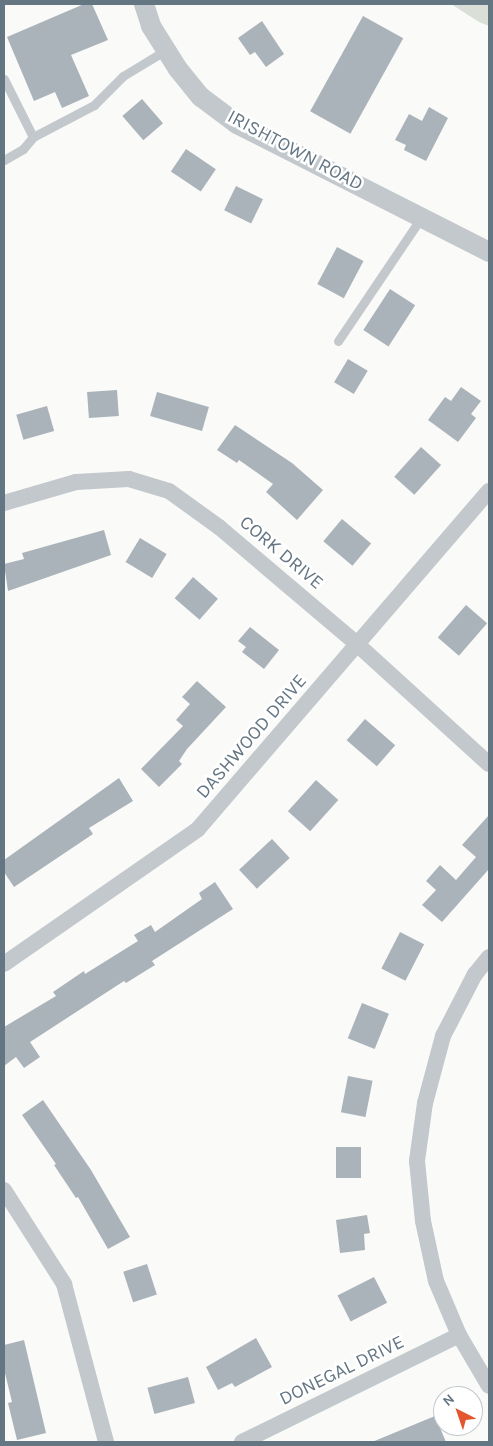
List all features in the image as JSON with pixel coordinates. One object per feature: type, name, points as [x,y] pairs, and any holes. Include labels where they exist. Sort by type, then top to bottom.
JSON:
[{"type":"street","name":"IRISHTOWN ROAD","points":[[144,4],[151,26],[166,50],[201,97],[237,124],[489,252]]},
{"type":"street","name":"CORK DRIVE","points":[[4,504],[76,482],[129,479],[169,491],[219,527],[358,645],[489,764]]},
{"type":"street","name":"DASHWOOD DRIVE","points":[[4,964],[198,829],[489,492]]},
{"type":"street","points":[[489,957],[475,974],[443,1036],[424,1103],[418,1161],[423,1221],[436,1281],[459,1335],[489,1386]]},
{"type":"street","points":[[4,1190],[64,1284],[106,1442]]},
{"type":"street","name":"DONEGAL DRIVE","points":[[242,1442],[459,1335]]},
{"type":"lane","points":[[4,160],[23,149],[33,137],[94,105],[123,76],[166,50]]},
{"type":"lane","points":[[4,79],[33,137]]},
{"type":"lane","points":[[338,341],[421,218]]},
{"type":"shaded area","points":[[451,4],[489,4],[489,26],[479,22]]},
{"type":"building","points":[[84,4],[92,4],[108,40],[71,55],[89,96],[62,108],[55,92],[34,101],[7,37]]},
{"type":"building","points":[[363,16],[403,38],[350,134],[310,111]]},
{"type":"building","points":[[262,21],[284,54],[266,67],[255,52],[250,55],[238,38]]},
{"type":"building","points":[[142,99],[163,123],[143,140],[122,116]]},
{"type":"building","points":[[429,107],[448,118],[426,161],[404,150],[406,145],[395,140],[409,114],[422,121]]},
{"type":"building","points":[[186,149],[216,169],[201,192],[171,171]]},
{"type":"building","points":[[236,186],[263,199],[251,223],[224,210]]},
{"type":"building","points":[[337,247],[363,261],[344,298],[317,284]]},
{"type":"building","points":[[390,289],[415,305],[388,346],[363,330]]},
{"type":"building","points":[[348,359],[368,371],[354,394],[334,382]]},
{"type":"building","points":[[461,387],[481,401],[471,414],[476,418],[458,442],[428,420],[445,397],[451,401]]},
{"type":"building","points":[[117,390],[119,416],[89,418],[87,392]]},
{"type":"building","points":[[157,392],[209,407],[202,431],[150,416]]},
{"type":"building","points":[[47,406],[54,431],[23,440],[16,415]]},
{"type":"building","points":[[235,425],[292,463],[323,490],[297,520],[266,492],[273,484],[239,460],[237,463],[217,450]]},
{"type":"building","points":[[421,447],[441,465],[414,495],[394,477]]},
{"type":"building","points":[[342,519],[371,543],[352,566],[323,541]]},
{"type":"building","points":[[104,530],[111,555],[8,591],[4,564],[24,559],[22,553]]},
{"type":"building","points":[[140,538],[167,554],[152,578],[126,562]]},
{"type":"building","points":[[193,577],[218,599],[200,620],[175,598]]},
{"type":"building","points":[[466,605],[487,623],[459,656],[438,637]]},
{"type":"building","points":[[250,627],[279,650],[264,669],[242,652],[246,647],[238,641]]},
{"type":"building","points":[[197,681],[226,707],[187,749],[179,761],[182,764],[159,787],[141,769],[183,726],[176,720],[190,704],[182,697]]},
{"type":"building","points":[[365,719],[395,745],[377,766],[347,740]]},
{"type":"building","points":[[119,778],[133,801],[89,828],[93,834],[14,887],[4,872],[4,860]]},
{"type":"building","points":[[316,780],[338,800],[310,831],[288,811]]},
{"type":"building","points":[[489,815],[489,869],[442,922],[422,905],[436,890],[426,881],[440,865],[456,880],[476,857],[462,845]]},
{"type":"building","points":[[272,839],[290,858],[257,889],[239,870]]},
{"type":"building","points":[[215,882],[233,909],[152,961],[155,965],[126,983],[124,981],[30,1042],[40,1057],[24,1068],[16,1057],[4,1066],[4,1027],[56,996],[53,992],[84,971],[85,974],[138,941],[134,935],[151,925],[155,932],[202,899],[199,893]]},
{"type":"building","points":[[400,932],[424,944],[405,981],[381,969]]},
{"type":"building","points":[[362,1003],[389,1014],[375,1049],[348,1038]]},
{"type":"building","points":[[348,1076],[373,1081],[365,1117],[341,1112]]},
{"type":"building","points":[[43,1100],[91,1170],[130,1237],[108,1249],[78,1197],[76,1198],[54,1165],[56,1164],[22,1115]]},
{"type":"building","points":[[336,1147],[361,1147],[361,1178],[336,1178]]},
{"type":"building","points":[[367,1215],[370,1233],[364,1234],[365,1250],[340,1253],[336,1220]]},
{"type":"building","points":[[147,1264],[157,1294],[133,1302],[123,1272]]},
{"type":"building","points":[[374,1277],[387,1303],[351,1321],[337,1296]]},
{"type":"building","points":[[256,1338],[272,1367],[235,1387],[232,1383],[218,1390],[206,1367]]},
{"type":"building","points":[[24,1340],[46,1433],[17,1440],[8,1403],[12,1402],[4,1369],[4,1345]]},
{"type":"building","points":[[188,1377],[195,1403],[154,1414],[147,1388]]},
{"type":"building","points":[[433,1417],[433,1436],[443,1436],[446,1442],[372,1442]]}]
